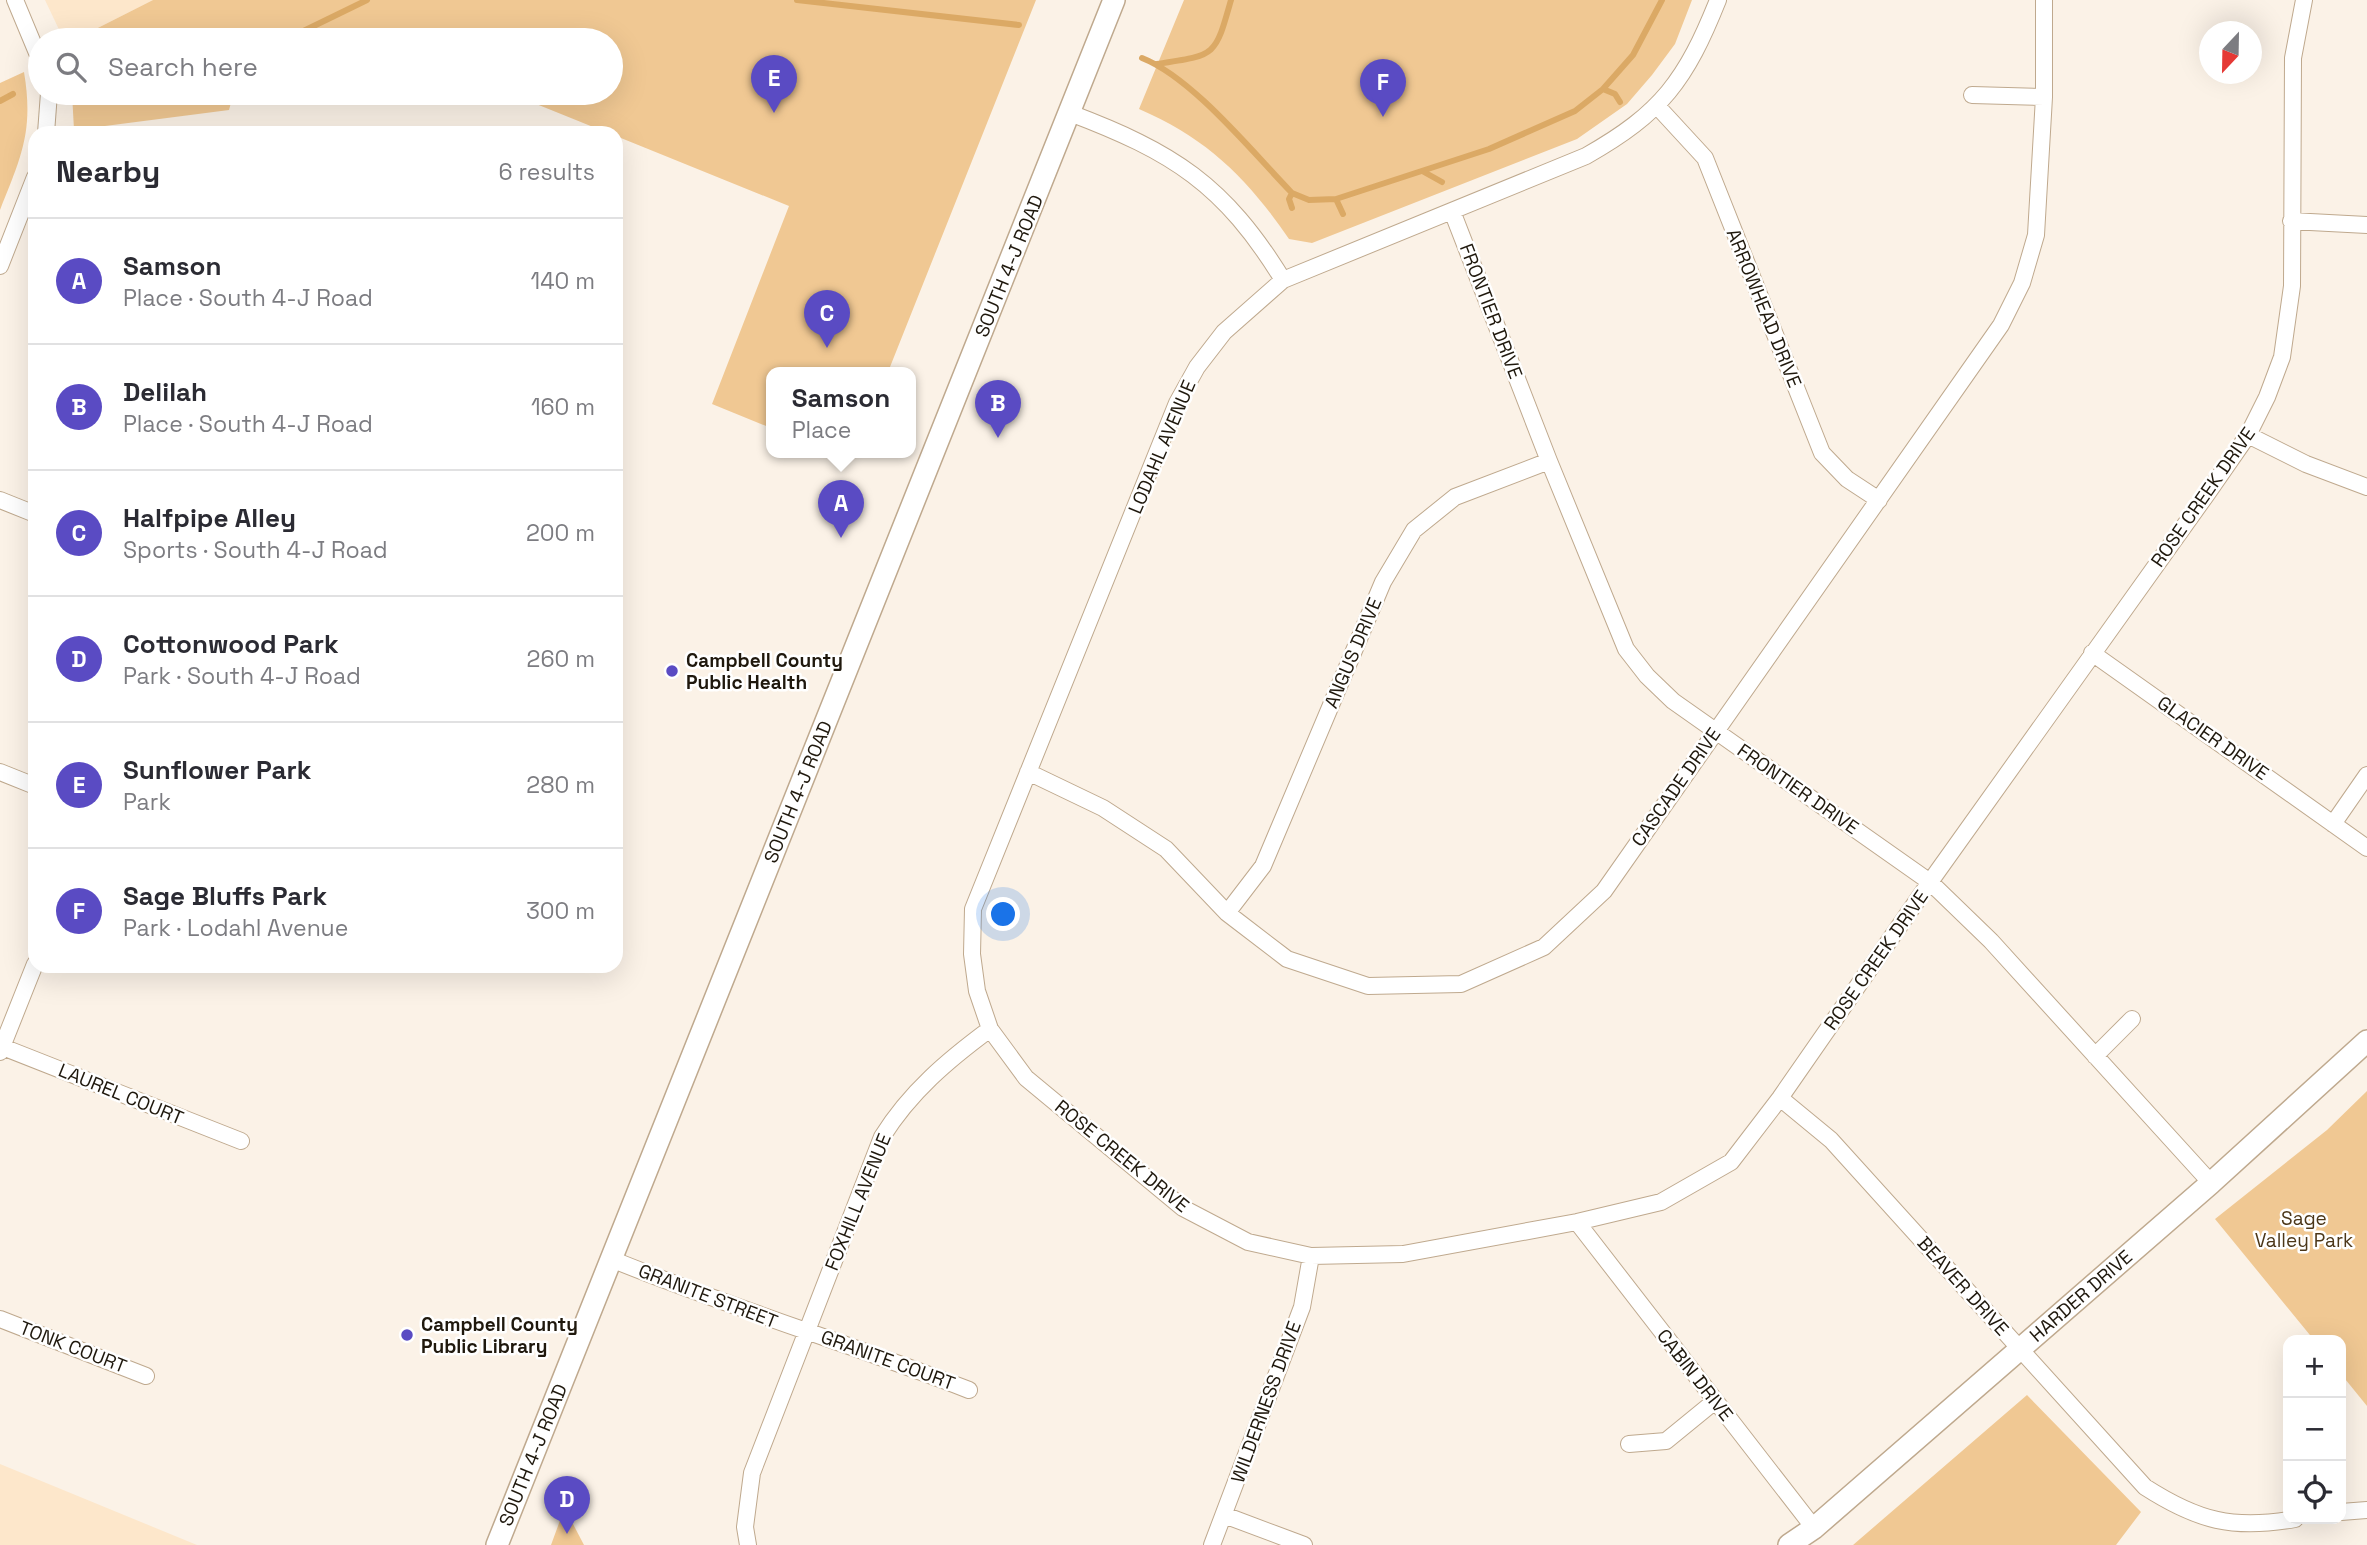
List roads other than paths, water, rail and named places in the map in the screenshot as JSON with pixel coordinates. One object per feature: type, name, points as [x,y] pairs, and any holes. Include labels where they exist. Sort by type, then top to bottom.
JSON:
[{"type":"main road","name":"SOUTH 4-J ROAD","points":[[497,1545],[1114,0]]},
{"type":"main road","name":"HARDER DRIVE","points":[[1788,1545],[1814,1528],[2211,1183],[2367,1041]]},
{"type":"street","points":[[15,0],[28,31]]},
{"type":"street","name":"LODAHL AVENUE","points":[[990,1029],[977,990],[972,954],[973,909],[1177,403],[1197,367],[1224,332],[1283,280],[1586,156],[1622,136],[1658,107],[1685,70],[1718,0]]},
{"type":"street","name":"CASCADE DRIVE","points":[[1028,772],[1103,808],[1166,849],[1227,913],[1287,959],[1368,986],[1461,984],[1544,947],[1604,891],[2001,325],[2022,283],[2036,235],[2044,97],[2044,0]]},
{"type":"street","name":"ROSE CREEK DRIVE","points":[[990,1029],[1026,1078],[1183,1208],[1248,1242],[1311,1256],[1403,1254],[1577,1222],[1661,1202],[1731,1161],[1780,1098],[2248,435],[2267,397],[2282,357],[2292,286],[2292,58],[2304,0]]},
{"type":"street","points":[[1972,95],[2044,97]]},
{"type":"street","points":[[47,126],[48,105]]},
{"type":"street","name":"ARROWHEAD DRIVE","points":[[1658,107],[1705,158],[1822,453],[1847,479],[1879,500]]},
{"type":"street","points":[[1070,113],[1175,160],[1222,196],[1283,280]]},
{"type":"street","points":[[0,266],[28,195]]},
{"type":"street","name":"FRONTIER DRIVE","points":[[1452,211],[1549,461],[1626,649],[1673,701],[1930,882],[1991,941],[2211,1183]]},
{"type":"street","points":[[2291,221],[2367,225]]},
{"type":"street","points":[[2248,435],[2306,464],[2367,487]]},
{"type":"street","name":"ANGUS DRIVE","points":[[1227,913],[1263,866],[1383,582],[1414,530],[1455,498],[1549,461]]},
{"type":"street","points":[[0,500],[28,511]]},
{"type":"street","name":"GLACIER DRIVE","points":[[2092,653],[2367,848]]},
{"type":"street","points":[[0,772],[28,783]]},
{"type":"street","points":[[2333,824],[2367,775]]},
{"type":"street","points":[[1,1048],[31,973]]},
{"type":"street","points":[[2095,1056],[2132,1019]]},
{"type":"street","name":"FOXHILL AVENUE","points":[[806,1331],[882,1137],[901,1107],[947,1061],[990,1029]]},
{"type":"street","name":"LAUREL COURT","points":[[1,1048],[241,1141]]},
{"type":"street","name":"BEAVER DRIVE","points":[[1780,1098],[1831,1140],[2145,1488],[2179,1509],[2211,1521],[2259,1525],[2283,1521]]},
{"type":"street","name":"CABIN DRIVE","points":[[1577,1222],[1814,1528]]},
{"type":"street","name":"WILDERNESS DRIVE","points":[[1212,1545],[1302,1307],[1311,1256]]},
{"type":"street","name":"GRANITE STREET","points":[[611,1259],[806,1331]]},
{"type":"street","name":"TONK COURT","points":[[0,1319],[146,1376]]},
{"type":"street","points":[[748,1545],[745,1527],[752,1473],[806,1331]]},
{"type":"street","name":"GRANITE COURT","points":[[806,1331],[847,1342],[969,1390]]},
{"type":"street","points":[[1629,1444],[1666,1441],[1715,1401]]},
{"type":"street","points":[[2346,1512],[2367,1510]]},
{"type":"street","points":[[1224,1515],[1304,1545]]},
{"type":"waterway","points":[[310,28],[367,0]]},
{"type":"waterway","points":[[797,0],[1019,25]]},
{"type":"waterway","points":[[1157,64],[1191,58],[1210,50],[1221,33],[1231,0]]},
{"type":"waterway","points":[[1142,58],[1161,68],[1202,99],[1292,193],[1309,200],[1336,199],[1489,149],[1575,111],[1603,89],[1633,55],[1662,0]]},
{"type":"waterway","points":[[1603,89],[1615,94],[1620,102]]},
{"type":"waterway","points":[[0,101],[13,94]]},
{"type":"waterway","points":[[1424,172],[1442,182]]},
{"type":"waterway","points":[[1292,193],[1289,199],[1292,208]]},
{"type":"waterway","points":[[1336,199],[1343,214]]},
{"type":"place","name":"Sunflower Park","points":[[774,113]]},
{"type":"place","name":"Sage Bluffs Park","points":[[1383,117]]},
{"type":"place","name":"Halfpipe Alley","points":[[827,348]]},
{"type":"place","name":"Delilah","points":[[998,438]]},
{"type":"place","name":"Samson","points":[[841,538]]},
{"type":"place","name":"Campbell County Public Health","points":[[672,671]]},
{"type":"place","name":"Campbell County Public Library","points":[[407,1335]]},
{"type":"place","name":"Cottonwood Park","points":[[567,1534]]},
{"type":"park label","name":"Sage Valley Park","points":[[2304,1229]]}]
